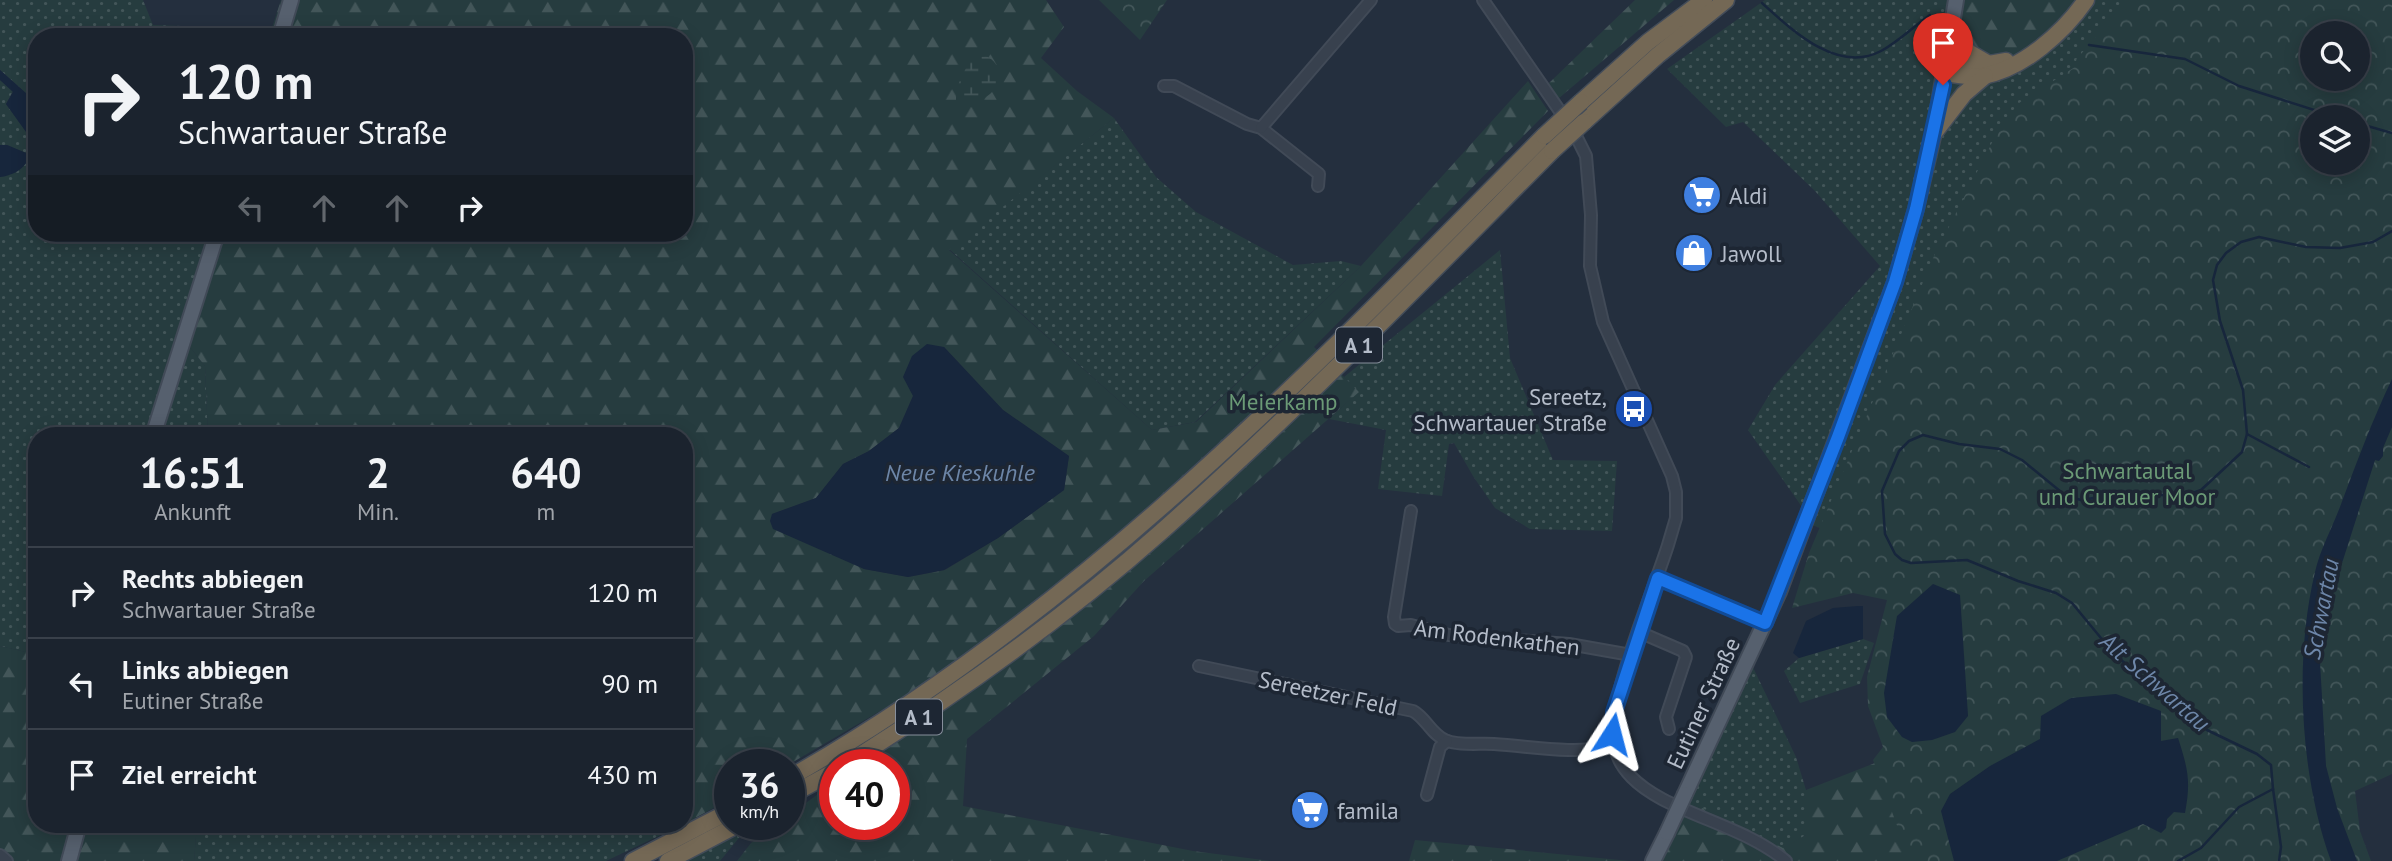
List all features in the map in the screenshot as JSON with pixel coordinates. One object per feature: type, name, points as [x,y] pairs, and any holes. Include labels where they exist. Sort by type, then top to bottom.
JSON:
[{"type":"highway","name":"A 1","points":[[869,749],[950,696],[1058,617],[1070,597],[1149,519],[1276,404],[1544,136],[1648,42],[1704,0]]},
{"type":"highway","name":"A 1","points":[[805,768],[886,720],[1048,603],[1070,597],[1159,533],[1285,417],[1552,151],[1658,55],[1726,0]]},
{"type":"highway","points":[[1946,68],[1971,77],[2013,58],[2055,30],[2080,0]]},
{"type":"highway","points":[[1934,133],[1964,94],[1987,70],[2015,63],[2043,46],[2074,17],[2086,0]]},
{"type":"highway","points":[[1952,27],[1968,52],[1987,70]]},
{"type":"highway","points":[[693,830],[714,819]]},
{"type":"highway","points":[[633,861],[687,833]]},
{"type":"highway","points":[[668,861],[714,837]]},
{"type":"main road","points":[[283,28],[291,0]]},
{"type":"main road","name":"Eutiner Straße","points":[[1653,861],[1765,623],[1895,282],[1934,133],[1956,0]]},
{"type":"main road","points":[[156,427],[214,242]]},
{"type":"main road","points":[[69,861],[77,833]]},
{"type":"street","points":[[1261,128],[1371,0]]},
{"type":"street","points":[[1483,0],[1573,130],[1586,156],[1591,215],[1590,266],[1602,322],[1667,461],[1676,492],[1676,518],[1614,712],[1614,747],[1630,777],[1642,788],[1744,836],[1786,861]]},
{"type":"street","points":[[1164,86],[1174,86],[1247,124],[1261,128],[1319,174],[1318,186]]},
{"type":"street","name":"Am Rodenkathen","points":[[1411,511],[1399,578],[1395,624],[1398,626],[1411,625],[1449,635],[1569,644],[1631,655]]},
{"type":"street","points":[[1658,578],[1765,623]]},
{"type":"street","points":[[1639,632],[1683,651],[1686,657],[1666,717],[1669,729]]},
{"type":"street","name":"Sereetzer Feld","points":[[1199,666],[1413,711],[1447,741]]},
{"type":"street","points":[[1427,795],[1430,775],[1440,747],[1447,741],[1503,744],[1554,751],[1588,751],[1614,747]]},
{"type":"street","points":[[0,855],[7,861]]},
{"type":"green space","points":[[0,0],[143,0],[153,25],[185,28],[28,28],[28,95],[0,70]]},
{"type":"green space","name":"Meierkamp","points":[[281,0],[1046,0],[1064,27],[1041,58],[1077,91],[1114,118],[949,250],[1152,430],[1196,422],[1361,266],[1528,81],[1548,111],[1314,347],[1359,392],[1144,581],[1094,636],[967,739],[963,806],[1193,851],[1271,861],[737,861],[755,840],[805,840],[805,804],[819,793],[819,840],[910,840],[910,749],[883,749],[959,697],[1080,607],[1244,468],[1217,444],[1142,513],[1042,597],[940,676],[805,755],[805,749],[714,749],[714,808],[693,819],[693,427],[208,427],[205,366],[186,342],[206,242],[693,242],[693,28],[272,28]],"holes":[[[944,347],[1003,410],[1069,456],[1064,490],[998,538],[945,570],[908,577],[864,569],[772,514],[816,498],[843,464],[869,451],[899,428],[913,396]]]},
{"type":"green space","points":[[1099,0],[1167,0],[1140,40]]},
{"type":"green space","points":[[1635,0],[1674,0],[1558,99],[1548,84]]},
{"type":"green space","points":[[1765,0],[1961,0],[1954,62],[2085,0],[2390,0],[2392,310],[1916,565],[1799,520],[1802,507],[1748,430],[1775,385],[1880,266],[1815,191],[1743,122],[1726,127],[1667,69]]},
{"type":"green space","points":[[1961,0],[2085,0],[2026,60],[1954,63]]},
{"type":"green space","name":"Schwartautal und Curauer Moor","points":[[2124,0],[2392,0],[2392,774],[2355,791],[2360,831],[2371,861],[1910,861],[1873,760],[1883,747],[1868,706],[1867,677],[1887,600],[1853,593],[1792,608],[1809,553],[1934,256],[2001,125],[2019,103],[2078,65],[2076,60]]},
{"type":"green space","points":[[986,56],[998,68],[999,79],[994,89],[970,107],[956,103],[958,85],[966,68],[973,58]]},
{"type":"green space","points":[[0,80],[13,91],[6,104],[28,135],[28,160],[26,153],[0,145]]},
{"type":"green space","points":[[1114,118],[1156,177],[1196,212],[1293,265],[1341,261],[1361,266],[1195,422],[1152,430],[949,249]]},
{"type":"green space","points":[[28,160],[28,242],[206,242],[186,342],[205,366],[208,427],[28,427],[28,653],[0,646],[0,177]]},
{"type":"green space","points":[[1500,250],[1510,358],[1553,460],[1617,461],[1612,531],[1530,529],[1495,508],[1454,443],[1449,444],[1442,496],[1378,489],[1386,430],[1329,419],[1358,392],[1344,377]]},
{"type":"green space","points":[[1863,639],[1874,643],[1860,684],[1800,703],[1784,671],[1799,658]]},
{"type":"green space","points":[[0,646],[28,653],[28,833],[196,833],[194,861],[0,861]]},
{"type":"green space","points":[[1749,659],[1796,757],[1806,790],[1806,835],[1783,849],[1682,798]]},
{"type":"green space","points":[[1875,763],[1916,861],[1653,861],[1682,798],[1783,848],[1806,835],[1806,790]]},
{"type":"green space","points":[[196,833],[665,833],[606,861],[194,861]]},
{"type":"green space","points":[[728,840],[737,840],[720,861],[684,861]]},
{"type":"green space","points":[[1415,840],[1630,861],[1409,861]]},
{"type":"water","points":[[0,70],[28,95],[28,135],[6,104],[13,92],[0,80]]},
{"type":"water","points":[[0,145],[26,153],[28,160],[16,172],[0,177]]},
{"type":"water","name":"Neue Kieskuhle","points":[[927,344],[944,347],[1003,410],[1069,456],[1064,490],[998,538],[944,570],[908,577],[864,569],[773,529],[770,521],[772,514],[816,498],[843,464],[869,451],[899,428],[913,396],[903,377],[912,356]]},
{"type":"water","name":"Schwartau","points":[[2392,379],[2392,427],[2383,448],[2383,456],[2379,461],[2375,460],[2327,610],[2320,663],[2326,766],[2337,808],[2357,861],[2331,861],[2312,792],[2307,755],[2303,680],[2308,606],[2320,556]]},
{"type":"water","points":[[1933,584],[1960,595],[1968,716],[1955,732],[1932,740],[1912,742],[1902,737],[1887,717],[1884,693],[1897,616]]},
{"type":"water","points":[[1863,606],[1863,639],[1799,658],[1793,653],[1806,621],[1833,608]]},
{"type":"water","points":[[2116,694],[2161,711],[2161,741],[2178,738],[2188,775],[2185,813],[2174,812],[2167,819],[2166,828],[2161,833],[2143,824],[2057,861],[1954,861],[1941,811],[1950,794],[1990,766],[2040,739],[2041,716],[2071,698]]},
{"type":"waterway","name":"Alt Schwartau","points":[[1762,3],[1816,46],[1848,57],[1864,57],[1881,51],[1930,15]]},
{"type":"waterway","name":"Alt Schwartau","points":[[2089,45],[2185,59],[2239,86],[2300,105]]},
{"type":"waterway","name":"Alt Schwartau","points":[[2370,127],[2392,133]]},
{"type":"waterway","name":"Alt Schwartau","points":[[2178,861],[2201,848],[2239,807],[2273,789],[2271,765],[2257,754],[2207,730],[2115,655],[2072,603],[2056,593],[1967,560],[1911,563],[1902,560],[1895,554],[1885,534],[1882,491],[1899,451],[1909,441],[1923,435],[1959,444],[2000,449],[2022,460],[2066,496],[2081,500],[2133,492],[2182,497],[2201,490],[2242,452],[2247,434],[2243,390],[2220,321],[2213,280],[2217,265],[2226,253],[2241,242],[2259,237],[2306,247],[2340,248],[2373,242],[2392,231]]},
{"type":"waterway","points":[[2247,434],[2309,467]]},
{"type":"waterway","name":"Alt Schwartau","points":[[2273,789],[2281,847],[2279,861]]},
{"type":"place","name":"Aldi","points":[[1702,195]]},
{"type":"place","name":"Jawoll","points":[[1694,253]]},
{"type":"place","name":"Sereetz, Schwartauer Straße","points":[[1634,409]]},
{"type":"place","name":"famila","points":[[1310,810]]},
{"type":"route","points":[[1612,734],[1614,712],[1658,578],[1765,623],[1895,282],[1916,209],[1943,85]]}]
